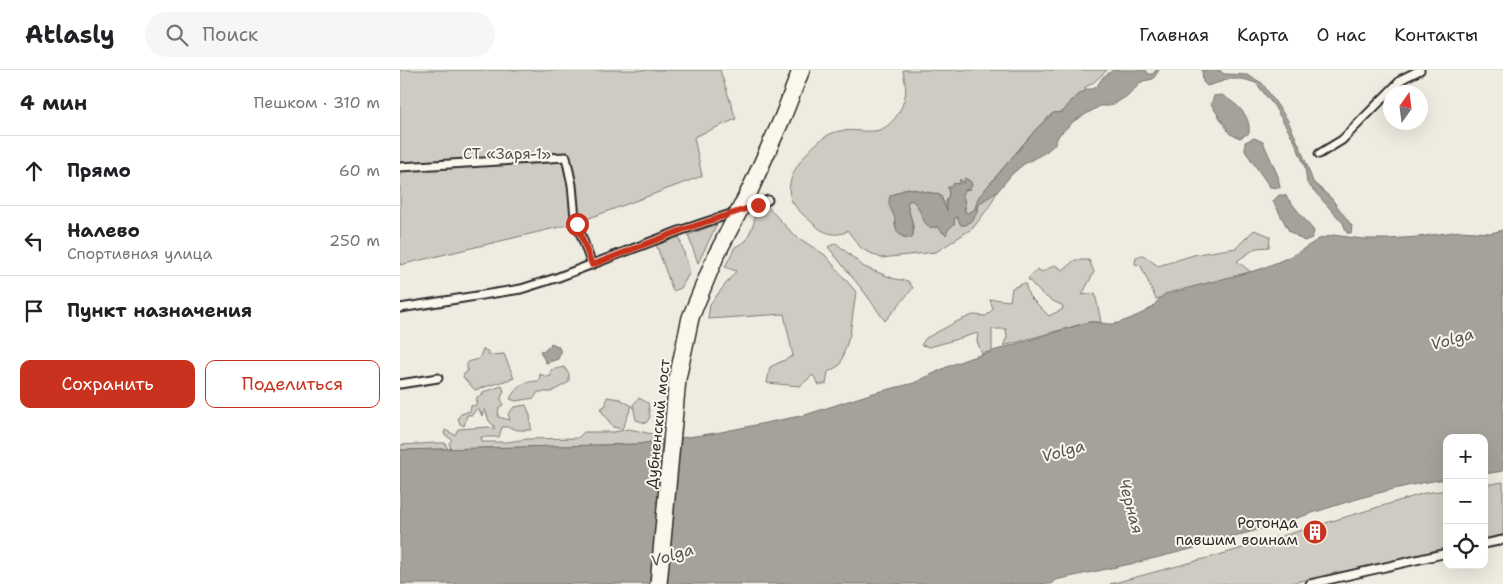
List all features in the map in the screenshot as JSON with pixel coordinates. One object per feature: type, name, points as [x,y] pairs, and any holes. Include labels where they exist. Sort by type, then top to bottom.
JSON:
[{"type":"main road","points":[[749,192],[797,70]]},
{"type":"main road","points":[[749,192],[806,70]]},
{"type":"main road","name":"Дубненский мост","points":[[655,584],[674,378],[688,317],[713,254],[749,192]]},
{"type":"main road","name":"Дубненский мост","points":[[662,584],[681,379],[694,318],[749,192]]},
{"type":"street","points":[[1319,154],[1342,140],[1402,79],[1412,72],[1420,70]]},
{"type":"street","points":[[400,167],[566,157],[572,185],[575,218],[592,265]]},
{"type":"street","points":[[400,308],[520,288],[592,265],[682,230],[768,200]]},
{"type":"street","points":[[400,384],[438,378]]},
{"type":"street","points":[[1488,543],[1503,540]]},
{"type":"street","points":[[1310,584],[1331,582],[1443,554]]},
{"type":"green space","name":"СТ «Заря-1»","points":[[400,70],[720,70],[736,119],[694,137],[702,176],[576,223],[400,265]]},
{"type":"green space","points":[[903,70],[1107,70],[1084,88],[1087,89],[1073,99],[1063,112],[1053,113],[1038,127],[978,198],[975,209],[968,214],[965,212],[965,202],[962,195],[965,190],[970,189],[969,180],[966,179],[963,183],[962,181],[959,184],[948,187],[947,211],[941,196],[937,194],[908,188],[890,196],[895,226],[903,237],[912,238],[913,225],[907,203],[911,200],[916,203],[929,227],[938,227],[944,234],[954,224],[954,218],[957,217],[961,225],[970,222],[979,204],[985,198],[997,192],[989,207],[973,228],[936,252],[881,258],[862,249],[847,230],[846,232],[833,234],[818,228],[793,203],[790,194],[790,184],[793,173],[807,153],[815,144],[832,133],[853,130],[880,130],[894,119],[901,108],[905,96],[906,86]]},
{"type":"green space","points":[[765,204],[794,235],[825,255],[856,292],[850,334],[840,365],[828,372],[826,384],[819,385],[813,375],[800,386],[767,383],[770,367],[793,356],[784,314],[708,319],[710,304],[736,271],[725,267],[735,247],[746,241],[754,223],[755,211]]},
{"type":"green space","points":[[717,224],[698,263],[688,235]]},
{"type":"green space","points":[[1254,230],[1270,236],[1269,247],[1256,248],[1237,261],[1251,272],[1239,276],[1156,299],[1141,266],[1135,264],[1136,257],[1143,255],[1158,266],[1197,254],[1236,248]]},
{"type":"green space","points":[[679,237],[690,272],[681,288],[673,291],[656,244]]},
{"type":"green space","points":[[836,243],[864,267],[895,279],[908,281],[913,288],[885,321],[828,247]]},
{"type":"green space","points":[[1075,260],[1089,260],[1094,272],[1082,295],[1095,293],[1101,322],[1089,322],[1003,346],[1007,337],[1006,329],[992,329],[992,351],[982,354],[977,341],[978,333],[930,347],[921,345],[926,338],[958,321],[973,315],[986,316],[993,309],[990,300],[1010,301],[1012,288],[1025,283],[1029,296],[1049,316],[1063,309],[1062,305],[1043,295],[1028,279],[1037,269],[1042,272],[1055,265],[1063,270]]},
{"type":"green space","points":[[483,349],[489,352],[488,355],[504,354],[514,378],[475,390],[463,377],[467,372],[467,362],[479,359]]},
{"type":"green space","points":[[564,367],[569,374],[569,382],[551,392],[538,392],[534,398],[516,401],[510,399],[522,385],[539,381],[540,374],[547,377],[551,376],[551,370]]},
{"type":"green space","points":[[502,386],[504,391],[501,398],[503,405],[499,407],[498,417],[510,420],[508,414],[514,407],[526,405],[530,415],[531,430],[502,427],[499,437],[481,437],[482,442],[578,438],[584,432],[614,432],[629,429],[652,434],[652,440],[648,443],[638,444],[451,449],[449,443],[452,440],[444,434],[445,430],[455,435],[458,429],[489,427],[494,430],[494,426],[489,421],[485,409],[482,416],[478,407],[472,415],[467,415],[464,426],[460,424],[458,418],[461,414],[470,411],[471,406],[476,405],[477,397],[484,392]]},
{"type":"green space","points":[[607,397],[620,399],[632,406],[622,429],[613,427],[600,409],[606,405]]},
{"type":"green space","points":[[639,398],[648,403],[650,417],[646,423],[636,420],[633,405]]},
{"type":"green space","points":[[445,443],[448,449],[400,450],[400,445]]},
{"type":"green space","points":[[1503,482],[1503,536],[1488,539],[1488,524],[1488,484]]},
{"type":"green space","points":[[1443,491],[1443,549],[1287,584],[1110,584],[1226,553],[1425,493]]},
{"type":"water","points":[[1113,70],[1146,70],[1148,74],[1153,74],[1156,70],[1159,70],[1153,79],[1143,81],[1127,96],[1116,103],[1109,106],[1100,106],[1074,121],[1059,135],[1054,145],[1046,152],[1024,164],[1012,174],[997,192],[980,203],[974,219],[966,225],[961,225],[957,217],[955,218],[954,224],[946,235],[938,227],[932,227],[925,223],[917,206],[911,200],[907,203],[913,225],[912,238],[904,237],[897,232],[889,203],[890,196],[908,188],[940,195],[947,211],[948,187],[954,183],[959,184],[960,179],[963,183],[965,178],[972,185],[962,195],[965,212],[968,213],[975,209],[978,198],[1038,127],[1053,113],[1063,112],[1073,99],[1087,89],[1097,86],[1103,77]]},
{"type":"water","points":[[1202,70],[1220,70],[1225,74],[1247,75],[1262,83],[1287,119],[1313,182],[1331,198],[1352,226],[1351,233],[1347,233],[1343,223],[1307,183],[1305,167],[1295,142],[1274,106],[1256,83],[1243,79],[1230,79],[1207,86],[1203,82]]},
{"type":"water","points":[[1222,95],[1237,106],[1248,120],[1249,133],[1240,138],[1230,134],[1211,104],[1214,96]]},
{"type":"water","points":[[1254,138],[1263,142],[1278,176],[1280,188],[1270,187],[1245,151],[1245,142]]},
{"type":"water","points":[[1279,195],[1285,195],[1314,231],[1312,238],[1304,241],[1289,231],[1273,201]]},
{"type":"water","points":[[1503,230],[1503,471],[1488,473],[1488,434],[1443,434],[1443,480],[1401,487],[1259,530],[1197,545],[1195,548],[1055,580],[1051,584],[400,584],[400,450],[638,444],[716,433],[805,415],[870,394],[914,383],[970,358],[1089,322],[1110,324],[1122,322],[1151,308],[1165,294],[1261,269],[1292,256],[1319,239],[1333,235],[1363,239],[1388,239],[1460,231],[1491,233]]},
{"type":"water","points":[[551,343],[558,346],[561,352],[558,359],[546,363],[540,351],[546,350]]},
{"type":"place","name":"Ротонда павшим воинам","points":[[1315,532]]},
{"type":"route","points":[[577,224],[592,265],[682,230],[758,205]]},
{"type":"water label","name":"Volga","points":[[1452,339]]},
{"type":"water label","name":"Volga","points":[[1063,451]]},
{"type":"water label","name":"Черная","points":[[1131,506]]},
{"type":"water label","name":"Volga","points":[[672,555]]}]
